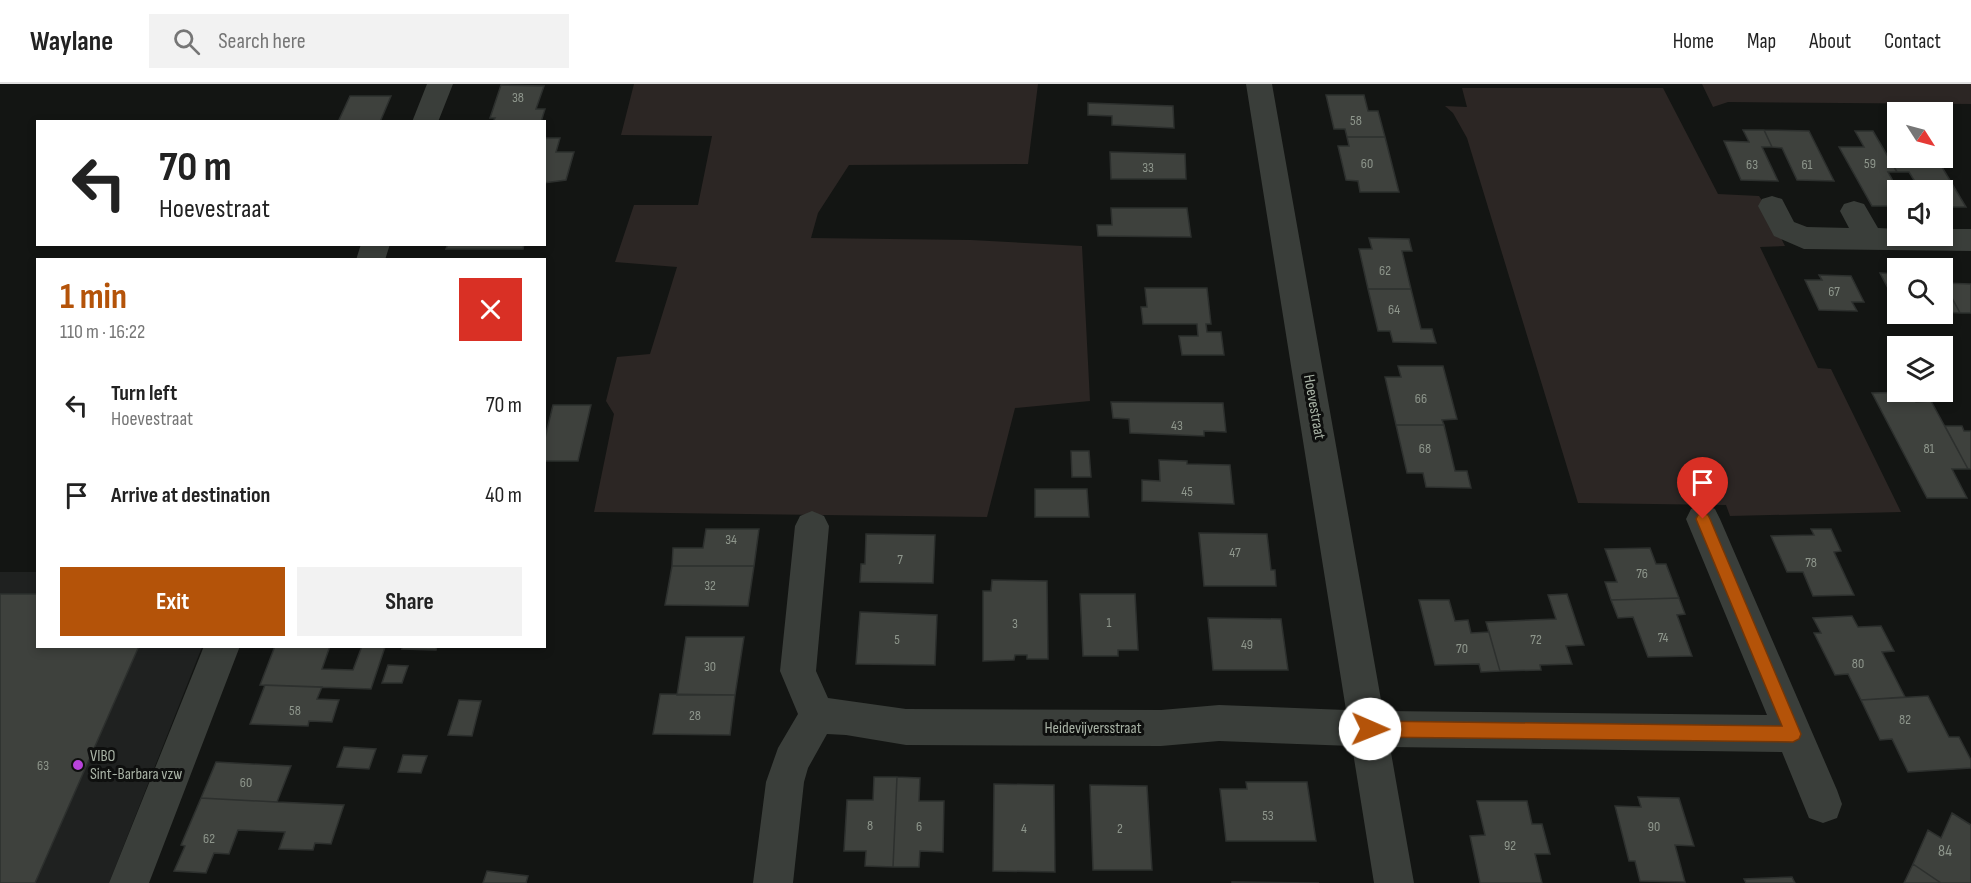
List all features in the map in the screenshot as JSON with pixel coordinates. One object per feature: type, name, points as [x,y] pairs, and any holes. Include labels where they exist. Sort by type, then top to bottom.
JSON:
[{"type":"street","points":[[426,120],[440,84]]},
{"type":"street","name":"Hoevestraat","points":[[1259,84],[1370,729],[1394,883]]},
{"type":"street","points":[[1772,206],[1784,229],[1804,238],[1971,240]]},
{"type":"street","points":[[1854,211],[1870,239]]},
{"type":"street","points":[[1703,519],[1822,804]]},
{"type":"street","points":[[773,883],[785,782],[791,761],[817,716],[798,671],[812,526]]},
{"type":"street","points":[[129,883],[221,648]]},
{"type":"street","name":"Heidevijversstraat","points":[[817,716],[846,717],[906,727],[1161,728],[1219,723],[1370,729]]},
{"type":"street","points":[[1370,729],[1793,734]]},
{"type":"shaded area","points":[[634,84],[1038,84],[1028,164],[849,165],[818,213],[811,238],[971,240],[1082,246],[1090,401],[1015,408],[987,517],[594,512],[614,414],[606,401],[617,357],[650,354],[677,267],[615,262],[634,205],[698,205],[712,136],[621,135]]},
{"type":"shaded area","points":[[1702,84],[1971,84],[1971,104],[1953,104],[1953,102],[1728,102],[1713,107]]},
{"type":"shaded area","points":[[1462,88],[1663,88],[1718,194],[1759,196],[1763,202],[1785,246],[1760,247],[1818,368],[1831,369],[1901,512],[1730,516],[1726,505],[1578,503],[1467,138],[1453,113],[1445,106],[1467,107]]},
{"type":"shaded area","name":"VIBO Sint-Barbara vzw","points":[[0,572],[36,572],[36,648],[202,648],[109,883],[0,883]]},
{"type":"building","points":[[501,85],[544,86],[536,109],[545,109],[542,120],[494,120],[495,118],[490,118]]},
{"type":"building","points":[[1326,95],[1364,95],[1368,111],[1378,111],[1385,137],[1347,137],[1345,129],[1334,129]]},
{"type":"building","points":[[350,96],[391,96],[381,120],[339,120]]},
{"type":"building","points":[[1088,103],[1173,106],[1174,128],[1112,125],[1112,116],[1088,115]]},
{"type":"building","points":[[1743,130],[1764,130],[1772,147],[1762,147],[1778,181],[1741,180],[1724,141],[1749,142]]},
{"type":"building","points":[[1764,130],[1809,131],[1834,181],[1797,180],[1782,148],[1772,147]]},
{"type":"building","points":[[1855,131],[1873,131],[1887,155],[1887,168],[1895,168],[1897,172],[1888,172],[1892,180],[1887,180],[1887,206],[1872,206],[1839,147],[1864,147]]},
{"type":"building","points":[[1347,137],[1385,137],[1399,192],[1360,192],[1358,181],[1346,180],[1338,146],[1349,146]]},
{"type":"building","points":[[546,138],[560,138],[556,152],[574,152],[566,180],[546,183]]},
{"type":"building","points":[[1110,152],[1185,154],[1186,179],[1111,179]]},
{"type":"building","points":[[1895,168],[1943,168],[1950,180],[1914,180],[1909,172],[1897,172]]},
{"type":"building","points":[[1953,185],[1966,207],[1953,207]]},
{"type":"building","points":[[1111,208],[1187,208],[1191,237],[1098,236],[1097,225],[1112,225]]},
{"type":"building","points":[[1369,238],[1409,239],[1412,251],[1402,251],[1411,289],[1368,289],[1359,249],[1372,249]]},
{"type":"building","points":[[447,246],[524,246],[523,249],[446,249]]},
{"type":"building","points":[[1880,273],[1887,273],[1887,286]]},
{"type":"building","points":[[1819,275],[1851,276],[1864,302],[1852,302],[1857,311],[1819,310],[1805,280],[1822,280]]},
{"type":"building","points":[[1953,283],[1971,284],[1971,313],[1960,313],[1953,300]]},
{"type":"building","points":[[1145,288],[1207,288],[1211,324],[1206,324],[1207,332],[1221,332],[1224,355],[1182,355],[1179,336],[1198,336],[1197,324],[1143,324],[1141,307],[1147,307]]},
{"type":"building","points":[[1368,289],[1411,289],[1421,329],[1432,329],[1436,343],[1393,342],[1390,331],[1378,331]]},
{"type":"building","points":[[1953,300],[1960,313],[1953,313]]},
{"type":"building","points":[[1398,366],[1443,366],[1457,419],[1442,420],[1444,425],[1396,425],[1385,377],[1401,377]]},
{"type":"building","points":[[1872,393],[1887,393],[1887,402],[1932,402],[1968,469],[1952,469],[1967,498],[1927,498]]},
{"type":"building","points":[[1111,402],[1223,403],[1226,432],[1204,431],[1204,436],[1130,433],[1129,419],[1113,418]]},
{"type":"building","points":[[553,405],[591,405],[578,461],[546,461],[546,434]]},
{"type":"building","points":[[1396,425],[1444,425],[1455,471],[1467,471],[1471,488],[1426,487],[1423,473],[1407,473]]},
{"type":"building","points":[[1945,426],[1962,426],[1964,431],[1971,431],[1971,469],[1968,469]]},
{"type":"building","points":[[1071,451],[1089,451],[1091,477],[1072,477]]},
{"type":"building","points":[[1159,460],[1187,461],[1187,464],[1230,465],[1234,504],[1142,501],[1142,480],[1160,481]]},
{"type":"building","points":[[1035,489],[1087,489],[1089,517],[1035,517]]},
{"type":"building","points":[[706,529],[759,529],[754,566],[672,566],[673,548],[703,548]]},
{"type":"building","points":[[1811,529],[1831,529],[1841,551],[1834,552],[1854,595],[1813,596],[1803,572],[1787,572],[1771,536],[1814,535]]},
{"type":"building","points":[[1199,533],[1267,534],[1271,570],[1275,570],[1276,586],[1204,586]]},
{"type":"building","points":[[866,534],[935,535],[933,583],[860,582],[861,564],[865,564]]},
{"type":"building","points":[[1650,548],[1656,564],[1666,564],[1679,598],[1611,600],[1605,582],[1617,582],[1605,549]]},
{"type":"building","points":[[672,566],[754,566],[748,606],[665,605]]},
{"type":"building","points":[[992,580],[1047,581],[1048,659],[1027,659],[1027,655],[1015,655],[1014,660],[983,661],[983,591],[991,591]]},
{"type":"building","points":[[0,594],[36,594],[36,648],[138,648],[35,883],[0,883]]},
{"type":"building","points":[[1080,594],[1135,594],[1138,650],[1118,650],[1118,656],[1083,656]]},
{"type":"building","points":[[1567,594],[1584,645],[1566,646],[1572,664],[1540,665],[1541,670],[1500,671],[1486,622],[1556,619],[1548,595]]},
{"type":"building","points":[[1679,598],[1685,614],[1677,615],[1692,656],[1648,657],[1633,617],[1618,618],[1611,600]]},
{"type":"building","points":[[1419,600],[1449,600],[1455,621],[1468,620],[1471,633],[1489,632],[1500,671],[1481,672],[1479,664],[1435,665]]},
{"type":"building","points":[[860,612],[937,615],[935,665],[856,664]]},
{"type":"building","points":[[1852,616],[1858,627],[1881,626],[1894,651],[1882,652],[1905,697],[1861,700],[1848,674],[1835,675],[1814,633],[1821,633],[1813,618]]},
{"type":"building","points":[[1208,618],[1281,619],[1288,670],[1213,670]]},
{"type":"building","points":[[686,637],[744,637],[735,695],[677,695]]},
{"type":"building","points":[[274,648],[329,648],[322,669],[353,670],[361,648],[385,648],[371,689],[260,685]]},
{"type":"building","points":[[402,648],[436,648],[436,650]]},
{"type":"building","points":[[388,665],[408,666],[402,683],[382,683]]},
{"type":"building","points":[[265,685],[322,687],[317,699],[339,700],[332,722],[309,721],[308,726],[250,724]]},
{"type":"building","points":[[660,694],[735,695],[730,735],[653,734]]},
{"type":"building","points":[[1928,696],[1949,737],[1959,737],[1971,760],[1971,768],[1908,772],[1892,739],[1880,740],[1861,700]]},
{"type":"building","points":[[459,700],[481,701],[472,736],[448,735]]},
{"type":"building","points":[[344,747],[376,749],[369,769],[337,767]]},
{"type":"building","points":[[403,755],[427,756],[421,773],[398,772]]},
{"type":"building","points":[[216,762],[291,766],[277,802],[201,798]]},
{"type":"building","points":[[874,777],[897,777],[893,867],[865,866],[866,851],[844,851],[847,800],[873,800]]},
{"type":"building","points":[[897,777],[920,778],[919,801],[944,801],[943,852],[920,851],[919,867],[893,867]]},
{"type":"building","points":[[1246,782],[1307,782],[1316,841],[1226,841],[1220,789],[1247,789]]},
{"type":"building","points":[[994,784],[1054,785],[1055,872],[993,871]]},
{"type":"building","points":[[1090,785],[1147,786],[1152,870],[1093,870]]},
{"type":"building","points":[[1638,797],[1679,798],[1694,846],[1675,845],[1685,882],[1640,881],[1635,861],[1629,861],[1615,806],[1641,807]]},
{"type":"building","points":[[201,798],[344,805],[331,844],[315,843],[313,850],[279,849],[285,832],[238,830],[229,854],[214,853],[206,873],[174,871],[185,846],[181,845]]},
{"type":"building","points":[[1477,801],[1527,801],[1532,824],[1542,824],[1550,854],[1535,854],[1542,883],[1480,883],[1470,836],[1485,835]]},
{"type":"building","points":[[1952,813],[1971,825],[1971,883],[1941,883],[1913,864],[1928,830],[1941,838]]},
{"type":"building","points":[[1913,864],[1941,883],[1904,883]]},
{"type":"building","points":[[487,871],[528,876],[526,883],[483,883]]},
{"type":"building","points":[[1792,877],[1795,883],[1746,883],[1744,879]]},
{"type":"building","points":[[1232,882],[1319,883],[1232,883]]},
{"type":"place","name":"VIBO Sint-Barbara vzw","points":[[78,765]]},
{"type":"route","points":[[1370,729],[1793,734],[1703,519]]}]
